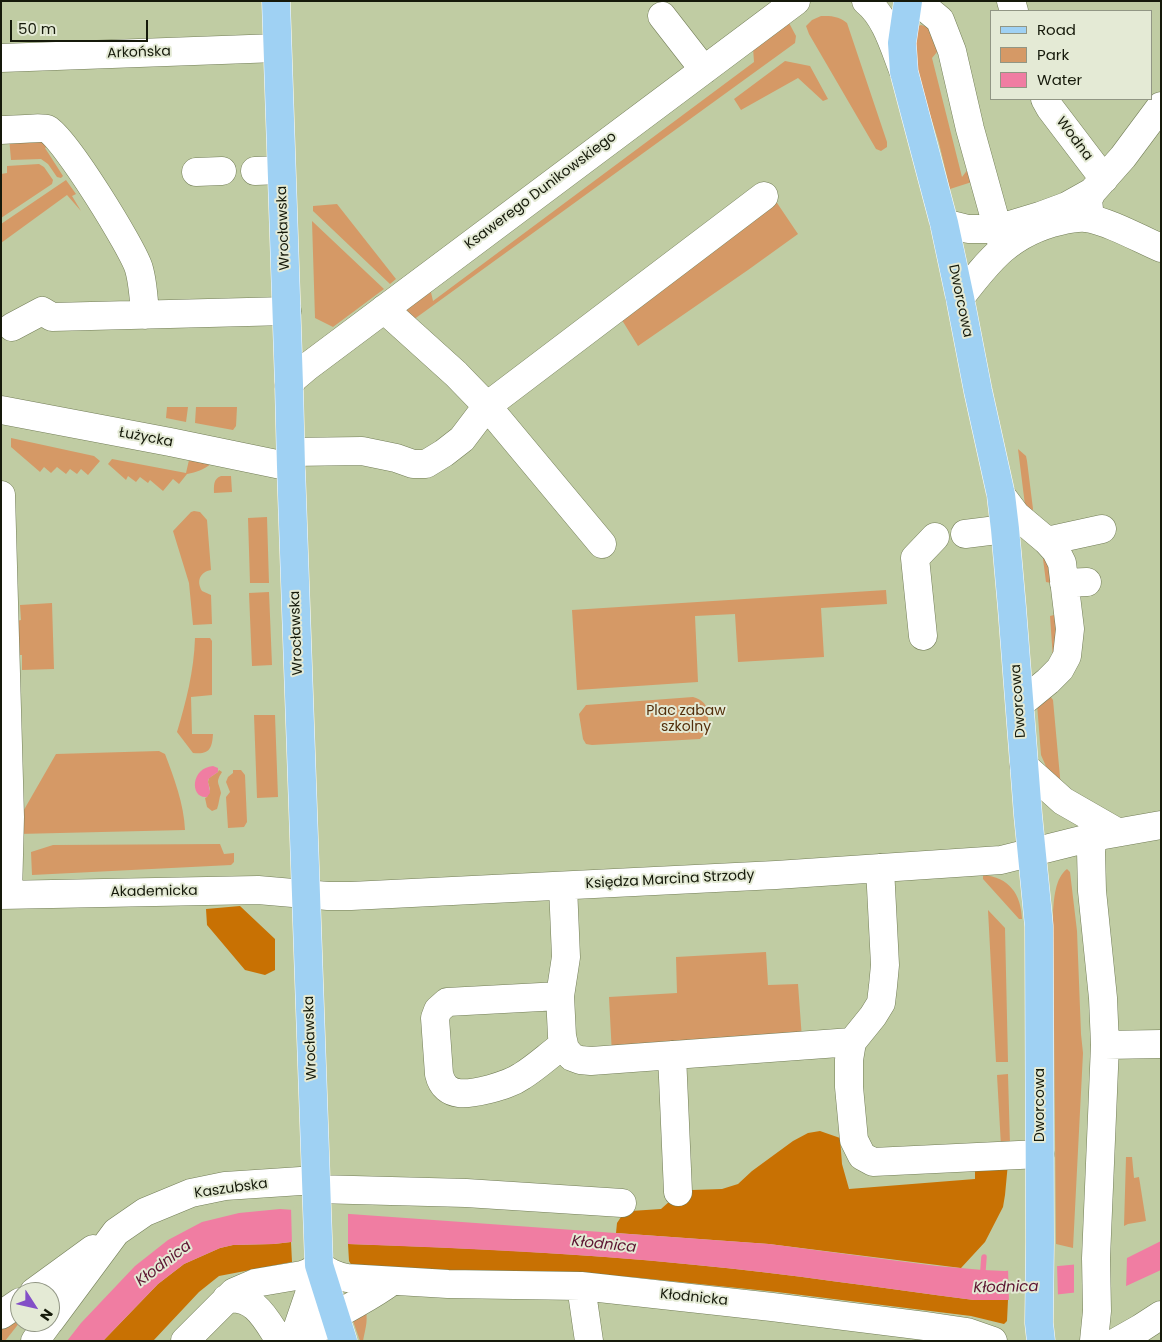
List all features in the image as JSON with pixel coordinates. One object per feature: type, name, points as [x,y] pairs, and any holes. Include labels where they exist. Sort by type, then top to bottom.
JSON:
[{"type":"main road","name":"Wrocławska","points":[[276,1],[319,1264],[339,1328]]},
{"type":"main road","name":"Dworcowa","points":[[908,1],[902,43],[904,72],[944,223],[1001,495],[1039,926],[1040,1332]]},
{"type":"street","name":"Ksawerego Dunikowskiego","points":[[289,385],[300,372],[796,1]]},
{"type":"street","points":[[866,1],[880,16],[904,72]]},
{"type":"street","points":[[917,1],[942,11],[970,128],[1000,238]]},
{"type":"street","points":[[662,16],[704,70]]},
{"type":"street","name":"Arkońska","points":[[1,58],[277,48]]},
{"type":"street","name":"Wodna","points":[[1046,100],[1096,200]]},
{"type":"street","points":[[960,298],[990,260],[1000,238],[1040,216],[1066,206],[1096,200],[1123,157],[1161,106]]},
{"type":"street","points":[[1,130],[47,129],[56,136],[97,194],[133,254],[139,269],[145,314]]},
{"type":"street","points":[[255,171],[282,170]]},
{"type":"street","name":"Łużycka","points":[[1,410],[170,442],[291,460],[362,451],[396,458],[413,464],[426,464],[444,454],[462,439],[487,406],[764,196]]},
{"type":"street","points":[[1096,200],[1161,248]]},
{"type":"street","points":[[944,223],[1000,238]]},
{"type":"street","points":[[384,309],[456,374],[487,406],[602,544]]},
{"type":"street","points":[[12,327],[42,311],[52,317],[287,311]]},
{"type":"street","points":[[1001,495],[1016,515],[1056,551],[1075,583],[1067,656],[1060,669],[1020,704]]},
{"type":"street","points":[[1,496],[10,817],[5,895]]},
{"type":"street","points":[[965,534],[1004,529]]},
{"type":"street","points":[[1047,541],[1102,530]]},
{"type":"street","points":[[923,636],[915,558],[935,537]]},
{"type":"street","points":[[1024,766],[1105,835],[1092,852],[1092,891],[1103,998],[1105,1045],[1096,1258],[1097,1311],[1094,1341]]},
{"type":"street","name":"Księdza Marcina Strzody","points":[[306,894],[343,896],[563,886],[1001,860],[1105,835],[1161,825]]},
{"type":"street","points":[[880,868],[885,965],[881,1002],[873,1016],[852,1042],[849,1060],[849,1087],[854,1140],[862,1156],[873,1162],[1040,1154]]},
{"type":"street","points":[[563,886],[566,957],[560,996],[562,1036],[565,1049],[572,1057],[590,1061],[852,1042]]},
{"type":"street","name":"Akademicka","points":[[5,895],[78,903],[258,890],[306,894]]},
{"type":"street","points":[[560,996],[447,1002],[438,1010],[435,1018],[441,1082],[446,1088],[464,1094],[502,1086],[522,1076],[564,1045]]},
{"type":"street","points":[[1105,1045],[1161,1044]]},
{"type":"street","points":[[672,1055],[678,1192]]},
{"type":"street","name":"Kaszubska","points":[[60,1308],[116,1232],[145,1212],[191,1193],[225,1186],[466,1193],[622,1203]]},
{"type":"street","points":[[48,1282],[116,1232]]},
{"type":"street","points":[[185,1341],[234,1292],[255,1283],[302,1275],[310,1272],[319,1264]]},
{"type":"street","points":[[293,1341],[319,1264]]},
{"type":"street","name":"Kłodnicka","points":[[319,1264],[328,1272],[337,1276],[392,1281],[581,1286],[925,1326],[967,1332],[993,1341]]},
{"type":"street","points":[[305,1341],[322,1325],[339,1328],[377,1292],[392,1281]]},
{"type":"street","points":[[581,1286],[589,1341]]},
{"type":"street","points":[[226,1299],[240,1299],[254,1305],[280,1341]]},
{"type":"street","points":[[1118,1341],[1161,1315]]},
{"type":"green space","points":[[821,16],[832,16],[847,23],[887,142],[887,147],[881,151],[876,149],[809,34],[806,26],[812,20]]},
{"type":"green space","points":[[788,21],[796,36],[795,43],[413,320],[407,311],[409,305],[430,288],[433,301],[754,62],[753,48]]},
{"type":"green space","points":[[921,25],[928,27],[942,46],[932,58],[962,177],[971,165],[975,181],[950,189],[939,143],[911,54],[916,27]]},
{"type":"green space","points":[[785,61],[810,66],[828,99],[823,101],[798,78],[741,110],[734,99]]},
{"type":"green space","points":[[9,137],[55,141],[45,148],[63,176],[61,178],[57,177],[48,164],[41,159],[11,160]]},
{"type":"green space","points":[[39,164],[44,167],[53,180],[52,184],[1,218],[1,174],[7,173],[7,166]]},
{"type":"green space","points":[[66,180],[76,194],[72,196],[81,211],[67,195],[1,243],[1,224]]},
{"type":"green space","points":[[773,197],[798,234],[638,346],[617,312]]},
{"type":"green space","points":[[337,204],[396,279],[390,284],[313,211],[313,206]]},
{"type":"green space","points":[[312,221],[384,289],[333,327],[315,318]]},
{"type":"green space","points":[[167,407],[188,407],[186,422],[166,418]]},
{"type":"green space","points":[[196,407],[237,407],[236,426],[233,430],[195,423]]},
{"type":"green space","points":[[11,438],[94,456],[100,461],[88,475],[81,469],[77,474],[70,469],[66,474],[57,467],[51,473],[44,467],[40,472],[11,447]]},
{"type":"green space","points":[[1018,449],[1026,456],[1027,461],[1033,509],[1031,515],[1025,505]]},
{"type":"green space","points":[[112,459],[186,473],[189,460],[211,464],[187,474],[179,484],[173,479],[163,491],[150,480],[148,483],[140,477],[136,482],[128,476],[126,480],[108,464]]},
{"type":"green space","points":[[221,476],[231,476],[232,492],[214,493],[215,481]]},
{"type":"green space","points":[[194,511],[200,512],[207,520],[211,570],[202,575],[199,584],[202,591],[211,595],[212,624],[193,625],[189,583],[173,531]]},
{"type":"green space","points":[[267,517],[269,583],[250,583],[248,518]]},
{"type":"green space","points":[[1045,551],[1051,557],[1062,647],[1053,659],[1050,616],[1054,615],[1051,583],[1046,582],[1043,559]]},
{"type":"green space","points":[[886,590],[887,604],[821,608],[824,657],[738,662],[735,614],[695,616],[698,682],[577,690],[572,610]]},
{"type":"green space","points":[[269,592],[272,665],[252,666],[249,593]]},
{"type":"green space","points":[[52,603],[54,669],[22,670],[22,655],[16,655],[15,621],[21,620],[20,605]]},
{"type":"green space","points":[[195,638],[210,638],[212,641],[212,695],[191,697],[192,734],[213,734],[211,747],[207,752],[203,753],[193,753],[177,732],[189,686]]},
{"type":"green space","points":[[1045,689],[1053,700],[1061,788],[1048,771],[1041,755],[1037,704]]},
{"type":"green space","name":"Plac zabaw szkolny","points":[[693,697],[703,702],[708,714],[709,729],[700,739],[592,745],[586,744],[583,739],[579,714],[586,705]]},
{"type":"green space","points":[[254,715],[275,715],[278,797],[257,798]]},
{"type":"green space","points":[[159,751],[165,754],[175,782],[181,801],[185,830],[18,834],[17,822],[56,754]]},
{"type":"green space","points":[[219,770],[222,772],[218,781],[221,793],[217,809],[212,811],[207,807],[205,798],[210,789],[209,778]]},
{"type":"green space","points":[[233,770],[241,770],[245,775],[247,822],[244,827],[228,828],[226,797],[230,792],[226,782],[233,773]]},
{"type":"green space","points":[[220,844],[224,854],[234,853],[234,862],[231,865],[32,875],[31,852],[53,845]]},
{"type":"green space","points":[[1067,869],[1070,872],[1077,931],[1083,1053],[1073,1248],[1056,1244],[1053,913],[1058,883]]},
{"type":"green space","points":[[983,875],[1000,879],[1012,888],[1019,902],[1022,919],[1019,919],[983,879]]},
{"type":"green space","points":[[988,910],[1005,928],[1008,1062],[996,1062]]},
{"type":"green space","points":[[766,952],[768,985],[798,984],[802,1039],[612,1055],[609,997],[677,993],[676,957]]},
{"type":"green space","points":[[1008,1074],[1010,1145],[1001,1146],[997,1075]]},
{"type":"green space","points":[[1126,1157],[1132,1157],[1134,1178],[1139,1177],[1146,1221],[1124,1226]]},
{"type":"green space","points":[[366,1311],[367,1319],[363,1341],[360,1341],[352,1318]]},
{"type":"green space","points":[[10,1319],[10,1332],[12,1332],[5,1341],[1,1341],[1,1322]]},
{"type":"shaded area","points":[[240,906],[275,939],[275,970],[265,975],[245,970],[207,925],[206,909]]},
{"type":"shaded area","points":[[820,1131],[840,1138],[842,1164],[849,1189],[975,1179],[975,1165],[1008,1163],[1003,1207],[985,1242],[961,1268],[769,1244],[616,1233],[617,1223],[623,1214],[631,1211],[661,1209],[670,1201],[692,1190],[722,1189],[738,1184],[752,1171],[793,1141],[808,1133]]},
{"type":"shaded area","points":[[291,1242],[292,1262],[219,1276],[199,1292],[153,1341],[103,1341],[158,1284],[184,1264],[220,1248],[233,1245]]},
{"type":"shaded area","points":[[348,1244],[610,1257],[766,1273],[974,1300],[1008,1300],[1007,1321],[1004,1324],[971,1316],[777,1292],[631,1277],[352,1266],[349,1261]]},
{"type":"water","points":[[213,766],[218,768],[218,772],[210,777],[208,781],[210,793],[207,797],[201,796],[195,789],[197,777],[205,768]]},
{"type":"water","name":"Kłodnica","points":[[280,1209],[769,1244],[937,1266],[1005,1271],[1123,1260],[1161,1241],[1161,1270],[1124,1287],[1008,1300],[974,1300],[766,1273],[595,1256],[291,1242],[233,1245],[220,1248],[184,1264],[158,1284],[103,1341],[67,1341],[81,1323],[135,1266],[168,1240],[202,1222],[239,1213]]},
{"type":"pier","points":[[291,1207],[348,1211],[348,1247],[292,1245]]},
{"type":"pier","points":[[1127,1256],[1126,1288],[1074,1295],[1074,1262],[1123,1258]]},
{"type":"pier","points":[[1057,1264],[1058,1297],[1009,1302],[1008,1268]]},
{"type":"waterway","name":"Kłodnica","points":[[984,1257],[984,1277]]}]
